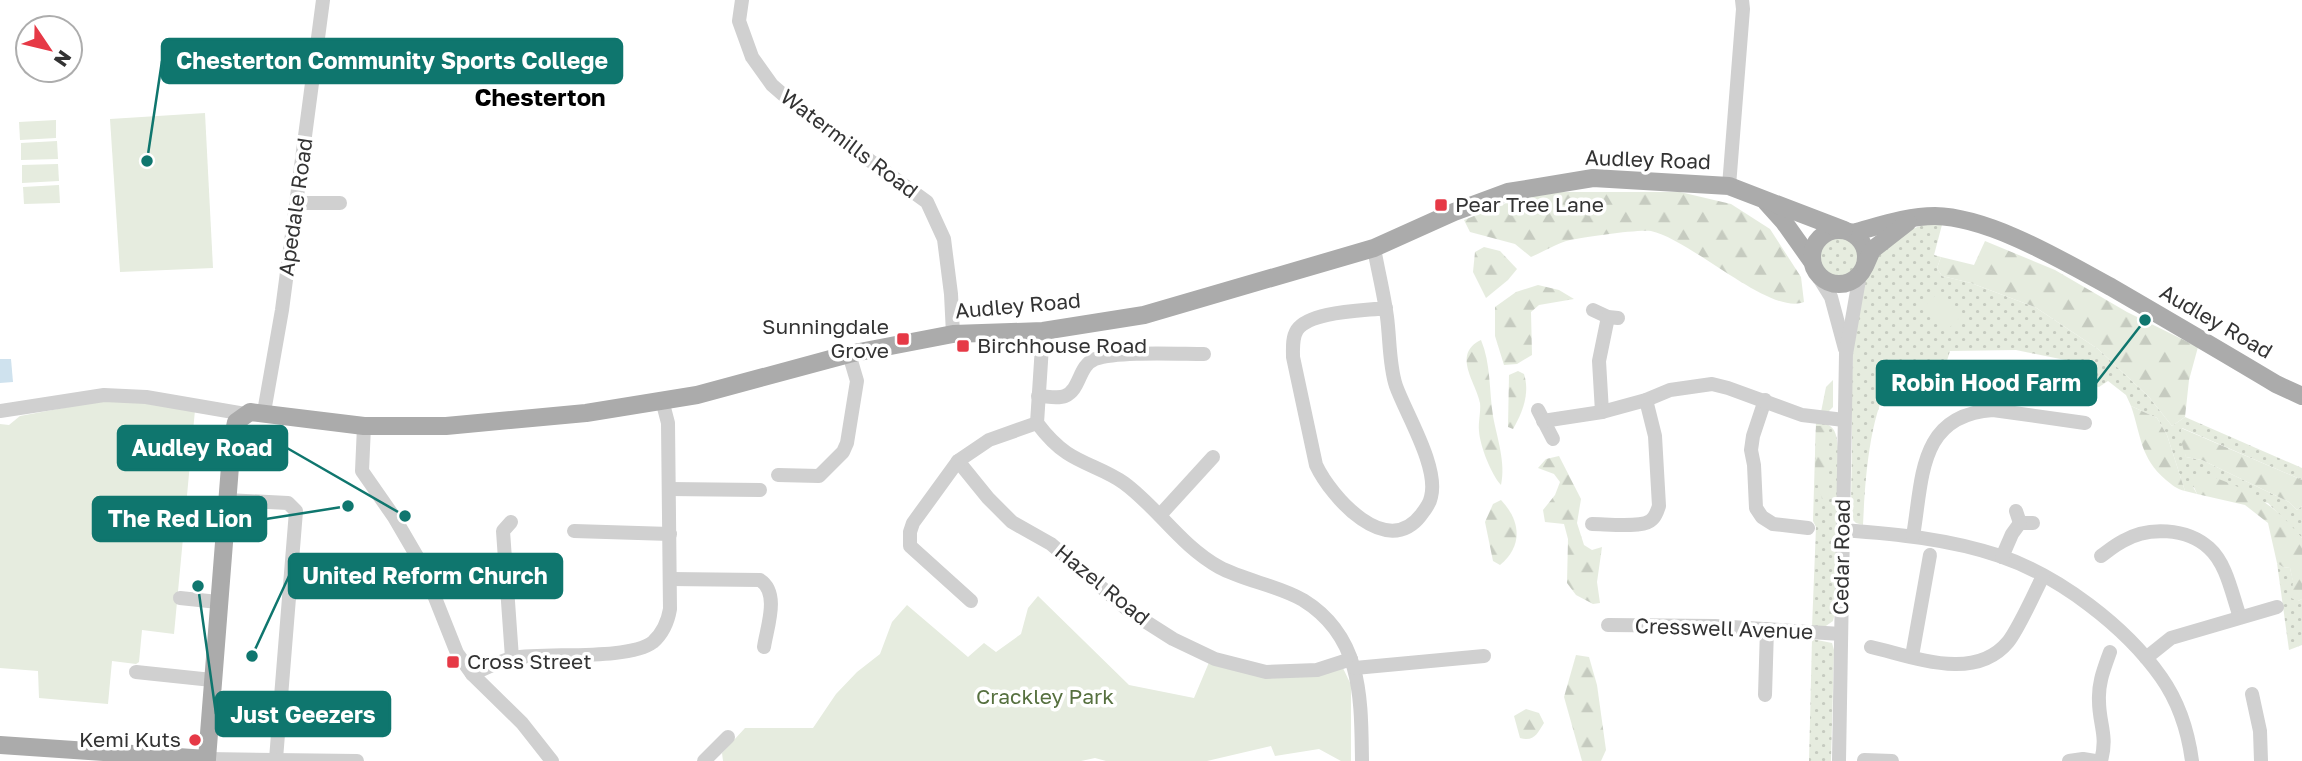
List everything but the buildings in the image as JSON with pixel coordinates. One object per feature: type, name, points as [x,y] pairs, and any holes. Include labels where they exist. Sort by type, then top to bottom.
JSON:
[{"type":"main road","name":"Audley Road","points":[[245,414],[264,412],[364,426],[486,423],[586,412],[725,388],[849,354],[953,334],[1043,331],[1144,316],[1374,248],[1496,196],[1593,178],[1729,186],[1848,231],[1936,216],[1966,221],[2022,240],[2065,261],[2276,384],[2302,396]]},
{"type":"main road","name":"Audley Road","points":[[1761,198],[1784,222],[1815,268]]},
{"type":"main road","points":[[1862,272],[1866,258],[1865,248],[1860,239],[1848,231],[1833,230],[1822,235],[1813,248],[1815,268],[1832,284],[1842,284],[1853,280],[1862,272],[1872,250],[1913,218]]},
{"type":"main road","points":[[0,745],[47,755],[207,759],[226,500],[234,429],[236,422],[245,414]]},
{"type":"street","name":"Apedale Road","points":[[264,412],[282,310],[323,0]]},
{"type":"street","name":"Watermills Road","points":[[742,0],[739,21],[752,57],[772,85],[803,112],[928,202],[944,239],[953,334]]},
{"type":"street","points":[[1729,186],[1740,70],[1742,0]]},
{"type":"street","points":[[297,203],[340,203]]},
{"type":"street","points":[[1374,248],[1386,308],[1395,383],[1429,467],[1432,482],[1432,496],[1416,522],[1393,532],[1379,528],[1356,514],[1331,492],[1322,478],[1316,465],[1293,357],[1293,342],[1297,331],[1313,317],[1386,308]]},
{"type":"street","points":[[1815,268],[1831,297],[1846,354]]},
{"type":"street","points":[[1846,354],[1862,272]]},
{"type":"street","points":[[1593,310],[1613,318],[1599,361],[1602,412]]},
{"type":"street","points":[[1043,331],[1037,424],[1053,443],[1068,454],[1123,482],[1160,514],[1196,553],[1221,568],[1302,600],[1321,614],[1337,632],[1353,664],[1360,695],[1362,761]]},
{"type":"street","points":[[778,475],[819,476],[843,452],[847,443],[857,381],[849,354]]},
{"type":"street","points":[[1038,396],[1063,397],[1068,394],[1086,365],[1101,358],[1204,354]]},
{"type":"street","name":"Cedar Road","points":[[1839,761],[1846,354]]},
{"type":"street","points":[[1553,439],[1541,415],[1602,412],[1646,400],[1670,390],[1712,384],[1765,400],[1802,415],[1844,420]]},
{"type":"street","points":[[0,411],[104,395],[146,397],[245,414]]},
{"type":"street","points":[[472,674],[512,658],[630,651],[649,645],[659,635],[669,618],[670,579],[668,423],[662,400]]},
{"type":"street","points":[[1592,524],[1642,524],[1656,515],[1659,506],[1655,436],[1646,400]]},
{"type":"street","points":[[1765,400],[1751,450],[1756,508],[1762,517],[1773,524],[1798,521]]},
{"type":"street","points":[[1913,536],[1927,453],[1935,439],[1953,421],[1980,411],[1993,410],[2036,418],[2078,418]]},
{"type":"street","points":[[971,601],[910,546],[913,523],[958,461],[989,440],[1037,424]]},
{"type":"street","points":[[364,426],[362,471],[394,517],[422,565],[457,653],[472,674],[522,723],[551,761]]},
{"type":"street","points":[[1160,514],[1213,457]]},
{"type":"street","name":"Hazel Road","points":[[958,461],[1012,522],[1052,544],[1129,611],[1174,639],[1215,659],[1266,672],[1484,656]]},
{"type":"street","points":[[669,489],[760,490]]},
{"type":"street","points":[[226,500],[288,503],[296,511],[276,759]]},
{"type":"street","points":[[2003,557],[2011,534],[2023,519]]},
{"type":"street","points":[[511,522],[503,531],[512,658]]},
{"type":"street","points":[[1843,530],[1949,542],[2003,557],[2043,576],[2097,611],[2146,658],[2161,677],[2174,698],[2183,721],[2192,761]]},
{"type":"street","points":[[574,531],[670,534]]},
{"type":"street","points":[[2101,556],[2124,539],[2153,531],[2174,531],[2193,538],[2210,548],[2224,571],[2240,617]]},
{"type":"street","points":[[1912,656],[1930,555]]},
{"type":"street","points":[[1871,647],[1951,665],[1975,664],[2007,643],[2043,576]]},
{"type":"street","points":[[670,579],[760,580],[765,583],[772,595],[764,647]]},
{"type":"street","points":[[180,598],[218,602]]},
{"type":"street","points":[[2146,658],[2171,638],[2277,607]]},
{"type":"street","name":"Cresswell Avenue","points":[[1608,625],[1768,629],[1841,634]]},
{"type":"street","points":[[1765,695],[1768,629]]},
{"type":"street","points":[[2101,761],[2105,745],[2098,703],[2099,681],[2110,653]]},
{"type":"street","points":[[136,672],[212,680]]},
{"type":"street","points":[[2252,694],[2260,731],[2261,761]]},
{"type":"street","points":[[704,761],[729,737]]},
{"type":"street","points":[[207,759],[357,761]]},
{"type":"street","points":[[1864,760],[1892,761]]},
{"type":"street","points":[[2068,761],[2095,761]]},
{"type":"green space","points":[[205,113],[213,268],[120,272],[110,119]]},
{"type":"green space","points":[[56,120],[56,138],[20,140],[19,122]]},
{"type":"green space","points":[[57,141],[58,159],[21,160],[21,143]]},
{"type":"green space","points":[[58,164],[59,181],[22,183],[22,165]]},
{"type":"green space","points":[[59,185],[60,203],[24,204],[23,187]]},
{"type":"green space","points":[[1556,192],[1680,192],[1731,204],[1770,229],[1801,277],[1804,302],[1789,303],[1772,298],[1668,237],[1651,231],[1570,240],[1531,257],[1515,244],[1470,232],[1464,220],[1521,197]]},
{"type":"green space","points":[[1943,221],[1934,255],[1941,257],[1937,268],[1942,276],[1971,283],[2035,307],[2098,349],[2149,397],[2172,426],[2185,417],[2302,468],[2302,480],[2182,428],[2186,457],[2202,460],[2289,502],[2297,510],[2302,506],[2302,538],[2268,503],[2193,487],[2197,494],[2185,491],[2167,435],[2157,418],[2131,406],[2126,395],[2108,381],[2099,387],[2078,383],[2080,363],[2016,350],[1950,351],[1940,383],[1893,377],[1878,409],[1873,428],[1863,525],[1856,523],[1851,518],[1852,369],[1861,291],[1868,270],[1884,247],[1908,231]]},
{"type":"green space","points":[[1839,236],[1854,242],[1860,257],[1854,272],[1839,278],[1824,272],[1818,257],[1824,242]]},
{"type":"green space","points":[[1985,241],[2055,270],[2127,312],[2198,347],[2189,380],[2185,417],[2172,426],[2149,397],[2098,349],[2035,307],[1971,283],[1942,276],[1937,268],[1941,257],[1974,265]]},
{"type":"green space","points":[[1484,247],[1500,251],[1517,269],[1486,298],[1473,272],[1475,252]]},
{"type":"green space","points":[[1538,285],[1559,290],[1574,299],[1539,305],[1531,312],[1532,355],[1517,364],[1504,365],[1495,336],[1495,307],[1516,292]]},
{"type":"green space","points":[[1938,293],[1961,317],[1948,329],[1925,305]]},
{"type":"green space","points":[[1481,340],[1487,358],[1493,416],[1502,459],[1501,485],[1481,444],[1480,403],[1468,370],[1468,353],[1472,346]]},
{"type":"green space","points":[[1518,371],[1524,374],[1526,395],[1513,429],[1508,427],[1509,375]]},
{"type":"green space","points":[[1833,380],[1833,407],[1827,413],[1821,412],[1826,387]]},
{"type":"green space","points":[[101,401],[139,401],[195,410],[174,634],[142,630],[139,662],[136,664],[112,661],[108,704],[39,698],[38,671],[0,668],[0,424],[9,425],[20,416]]},
{"type":"green space","points":[[2131,406],[2157,418],[2167,435],[2185,491],[2168,482],[2151,463],[2142,446]]},
{"type":"green space","points":[[1816,421],[1833,429],[1838,447],[1835,613],[1833,621],[1823,628],[1812,627]]},
{"type":"green space","points":[[1816,426],[1827,426],[1827,499],[1822,499],[1815,474]]},
{"type":"green space","points":[[2181,428],[2302,480],[2302,506],[2297,510],[2289,502],[2202,460],[2186,457],[2181,441]]},
{"type":"green space","points":[[1559,456],[1581,499],[1577,523],[1584,545],[1592,550],[1602,547],[1597,582],[1600,603],[1593,604],[1576,595],[1567,583],[1568,539],[1564,524],[1545,522],[1543,510],[1555,495],[1560,482],[1554,474],[1538,468],[1546,459]]},
{"type":"green space","points":[[2201,473],[2232,484],[2257,497],[2280,514],[2302,538],[2302,599],[2298,601],[2291,598],[2293,582],[2290,568],[2277,563],[2268,523],[2245,505],[2197,494],[2190,478]]},
{"type":"green space","points":[[1501,500],[1513,516],[1517,533],[1513,550],[1500,565],[1493,561],[1485,522],[1493,504]]},
{"type":"green space","points":[[2277,563],[2290,568],[2298,601],[2302,599],[2302,645],[2289,650]]},
{"type":"green space","name":"Crackley Park","points":[[1038,596],[1129,685],[1194,698],[1210,660],[1238,669],[1342,666],[1351,685],[1351,761],[1341,761],[1319,749],[1275,756],[1271,746],[1207,761],[1106,761],[1095,758],[1081,761],[723,761],[722,753],[745,728],[813,728],[836,694],[857,672],[880,654],[892,622],[907,605],[968,657],[984,643],[996,652],[1021,634],[1028,608]]},
{"type":"green space","points":[[1812,639],[1832,643],[1834,650],[1831,761],[1809,761]]},
{"type":"green space","points":[[1576,655],[1589,657],[1597,685],[1606,750],[1601,761],[1582,761],[1564,697]]},
{"type":"green space","points":[[1526,709],[1539,713],[1544,723],[1535,736],[1529,739],[1520,738],[1514,716]]},
{"type":"water","points":[[0,359],[11,359],[13,382],[0,383]]},
{"type":"place","name":"Chesterton Community Sports College","points":[[147,161]]},
{"type":"place","name":"Pear Tree Lane","points":[[1441,205]]},
{"type":"place","name":"Robin Hood Farm","points":[[2145,320]]},
{"type":"place","name":"Sunningdale Grove","points":[[903,339]]},
{"type":"place","name":"Birchhouse Road","points":[[963,346]]},
{"type":"place","name":"The Red Lion","points":[[348,506]]},
{"type":"place","name":"Audley Road","points":[[405,516]]},
{"type":"place","name":"Just Geezers","points":[[198,586]]},
{"type":"place","name":"United Reform Church","points":[[252,656]]},
{"type":"place","name":"Cross Street","points":[[453,662]]},
{"type":"place","name":"Kemi Kuts","points":[[195,740]]},
{"type":"district","name":"Chesterton","points":[[540,98]]}]
